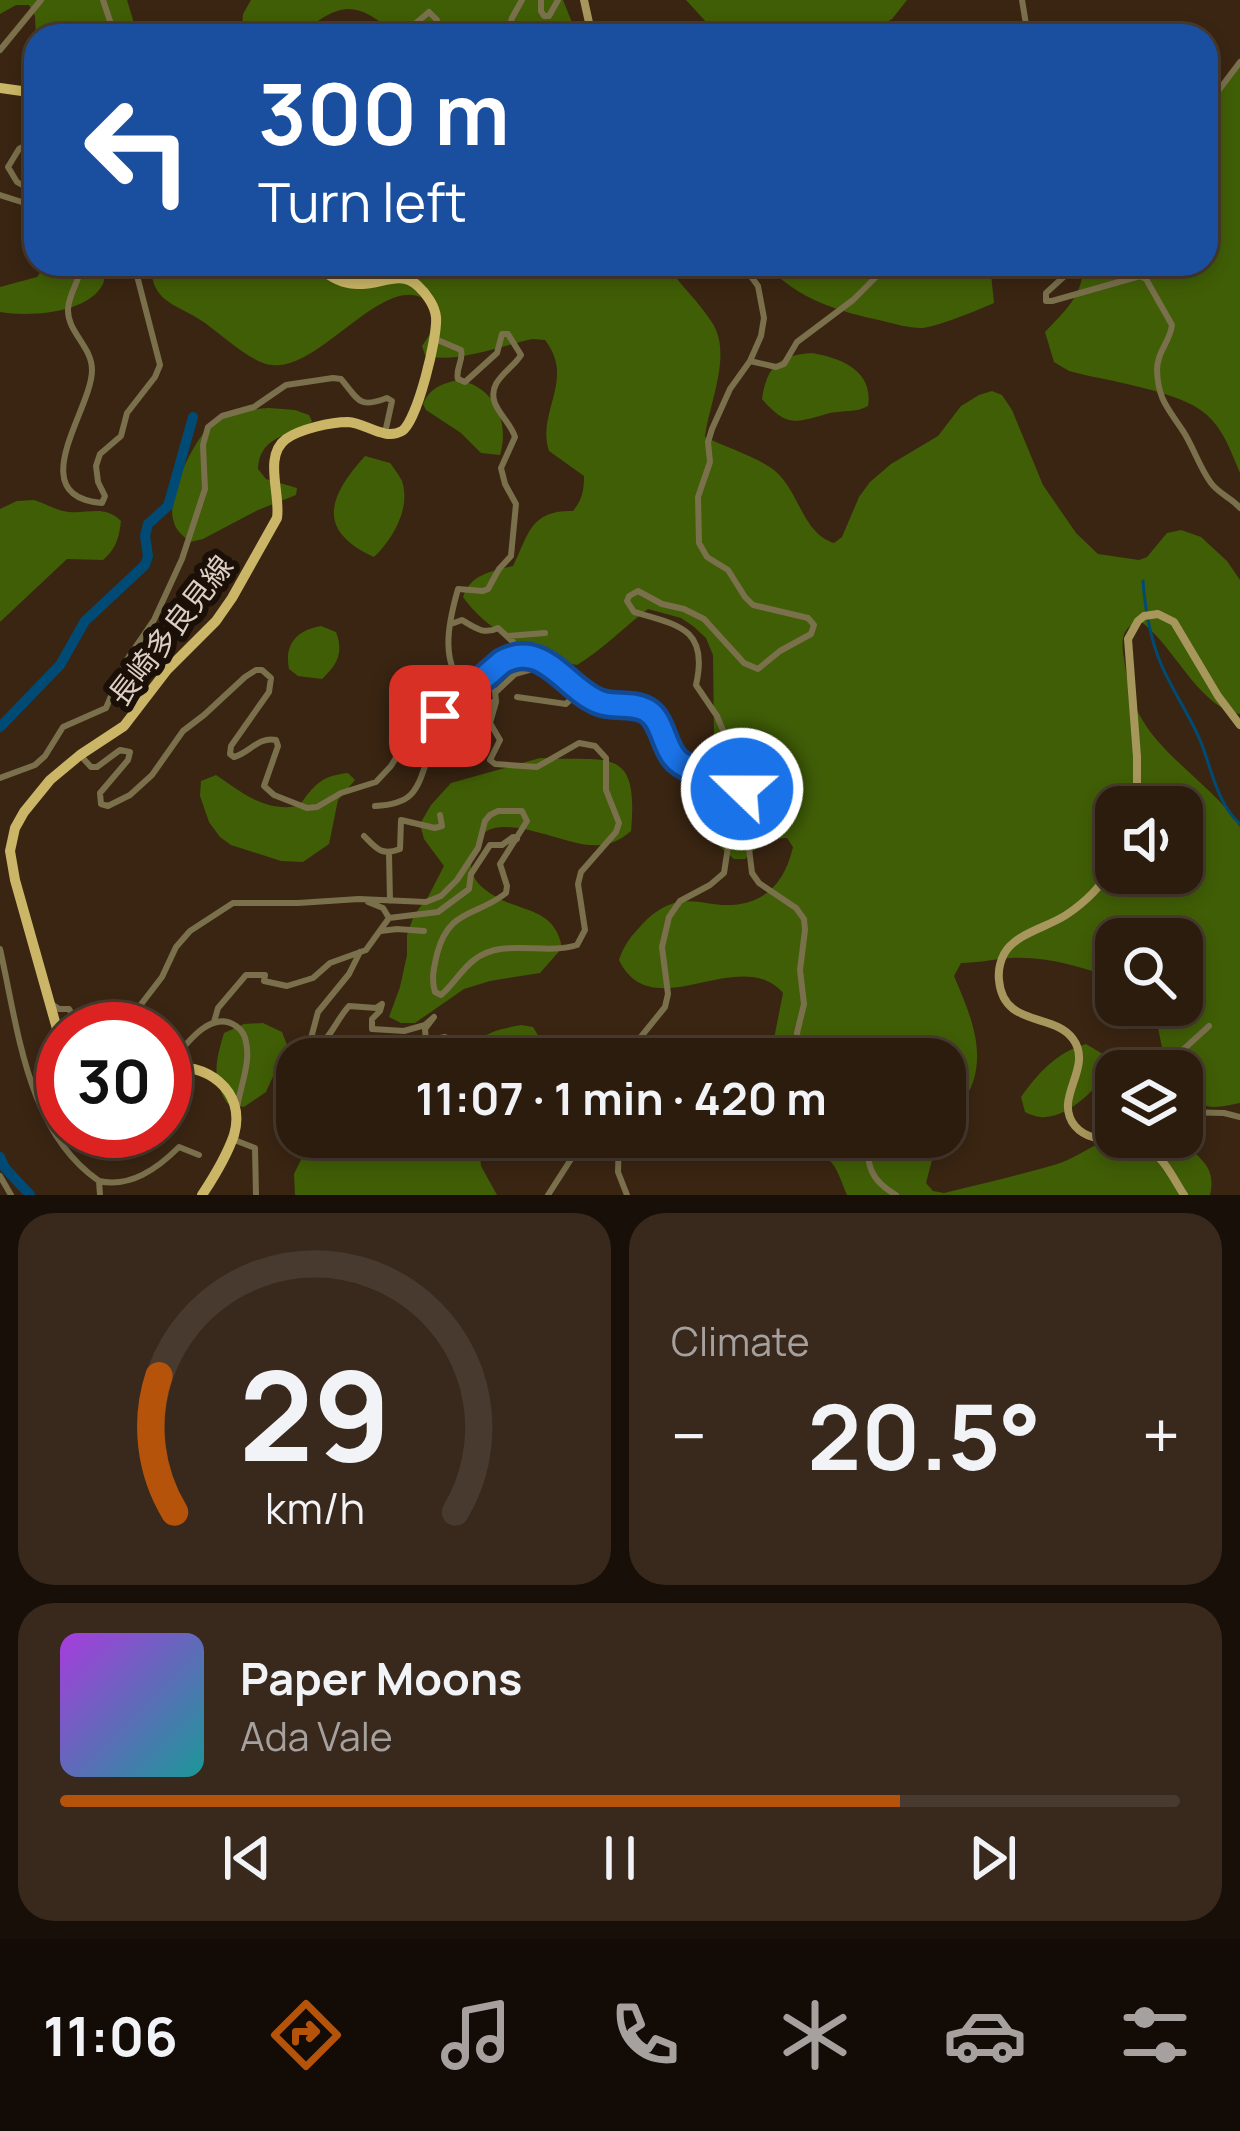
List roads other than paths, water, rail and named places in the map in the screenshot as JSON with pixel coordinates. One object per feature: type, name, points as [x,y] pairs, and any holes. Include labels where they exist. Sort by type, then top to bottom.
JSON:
[{"type":"main road","points":[[331,276],[362,286],[395,278],[415,282],[436,317],[411,421],[403,430],[384,434]]},
{"type":"main road","name":"長崎多良見線","points":[[47,1000],[5,847],[24,812],[50,780],[124,726],[232,598],[277,518],[274,463],[284,441],[352,422],[384,434]]},
{"type":"main road","points":[[192,1067],[210,1074],[228,1092],[236,1117],[232,1139],[202,1195]]},
{"type":"street","points":[[0,50],[41,0]]},
{"type":"street","points":[[541,0],[544,16],[549,16],[558,0]]},
{"type":"street","points":[[415,24],[429,12],[438,24]]},
{"type":"street","points":[[1218,91],[1240,62]]},
{"type":"street","points":[[24,146],[8,166],[24,186]]},
{"type":"street","points":[[78,276],[68,308],[72,326],[90,354],[92,377],[64,455],[64,471],[75,496],[97,503],[104,496],[96,466],[100,454],[121,436],[127,412],[160,365],[137,276]]},
{"type":"street","points":[[640,1038],[665,1007],[662,939],[669,917],[680,901],[724,873],[728,847],[746,809],[720,722],[696,685],[701,663],[697,644],[676,624],[634,612],[629,596],[638,591],[694,613],[744,663],[758,668],[812,634],[814,625],[808,618],[754,605],[728,570],[707,557],[699,543],[698,497],[710,462],[708,442],[730,388],[761,336],[764,305],[751,276]]},
{"type":"street","points":[[750,361],[776,367],[784,364],[797,342],[877,276]]},
{"type":"street","points":[[1065,276],[1046,293],[1046,301],[1140,276],[1146,279],[1172,325],[1157,364],[1164,406],[1210,482],[1240,508]]},
{"type":"street","points":[[433,338],[461,350],[457,374],[465,382],[497,353],[502,334],[508,334],[521,355],[493,393],[495,406],[514,437],[501,468],[516,504],[511,556],[488,589],[458,589],[447,644],[452,674],[469,691]]},
{"type":"street","points":[[0,778],[35,765],[63,727],[106,708],[182,559],[205,489],[203,445],[214,421],[254,406],[286,385],[333,378],[341,379],[358,402],[392,401],[384,434]]},
{"type":"street","points":[[1138,786],[1128,639],[1144,616],[1159,614],[1174,622],[1240,725]]},
{"type":"street","points":[[451,624],[462,620],[489,632],[498,628],[513,642],[515,657]]},
{"type":"street","points":[[508,636],[545,633]]},
{"type":"street","points":[[80,755],[91,767],[120,750],[130,752],[100,793],[99,800],[108,806],[130,795],[152,775],[183,731],[245,677],[262,670],[271,678],[269,692],[230,754],[241,755],[264,740],[276,740],[264,786],[274,795],[307,808],[317,807],[376,782],[417,732],[502,662],[526,656],[541,660],[595,701],[647,710],[674,758],[742,789]]},
{"type":"street","points":[[375,806],[405,801],[428,752],[445,755],[515,674],[532,669],[541,660]]},
{"type":"street","points":[[143,1002],[176,947],[233,903],[358,898],[426,902],[446,892],[478,848],[485,821],[497,811],[526,814],[527,821],[500,864],[506,893],[461,915],[444,933],[432,984],[435,992],[440,995],[472,961],[494,950],[577,946],[585,930],[580,872],[619,823],[606,790],[606,758],[595,746],[579,743],[537,767],[495,764],[490,760],[500,740],[490,723],[495,695],[491,688],[469,691]]},
{"type":"street","points":[[517,698],[566,704],[580,690]]},
{"type":"street","points":[[364,836],[376,849],[389,853],[400,848],[401,820],[435,828],[442,826],[440,815]]},
{"type":"street","points":[[742,823],[752,873],[796,908],[806,930],[800,970],[804,1004],[798,1038]]},
{"type":"street","points":[[214,1022],[218,1008],[246,975],[265,975],[264,981],[286,986],[313,978],[330,963],[366,950],[389,918],[438,912],[469,889],[471,874],[490,845],[517,839]]},
{"type":"street","points":[[389,853],[389,901]]},
{"type":"street","points":[[1095,890],[1074,910],[1012,943],[1000,964],[1000,989],[1016,1011],[1073,1038],[1080,1062],[1067,1102],[1075,1126],[1091,1136],[1148,1148],[1184,1195]]},
{"type":"street","points":[[358,898],[383,908],[389,918]]},
{"type":"street","points":[[378,932],[424,931]]},
{"type":"street","points":[[0,949],[28,1077],[62,1148],[76,1164],[99,1181],[116,1185],[159,1167],[178,1147],[199,1154]]},
{"type":"street","points":[[360,952],[350,974],[318,1012],[310,1042],[315,1050],[349,1006],[376,1008],[382,1004],[372,1019],[372,1029],[404,1031],[434,1018],[425,1029],[426,1041],[445,1037]]},
{"type":"street","points":[[192,1039],[214,1022],[239,1028],[247,1043],[236,1117]]},
{"type":"street","points":[[1183,1050],[1209,1026]]},
{"type":"street","points":[[1203,1112],[1240,1117]]},
{"type":"street","points":[[232,1139],[255,1148],[256,1195]]},
{"type":"street","points":[[548,1195],[572,1158]]},
{"type":"street","points":[[619,1158],[618,1172],[628,1195]]},
{"type":"street","points":[[868,1158],[872,1174],[896,1195]]},
{"type":"street","points":[[0,1176],[11,1195]]},
{"type":"street","points":[[99,1181],[100,1195]]},
{"type":"waterway","points":[[0,727],[60,665],[85,621],[145,565],[148,524],[168,506],[193,417]]},
{"type":"waterway","points":[[1143,581],[1161,664],[1200,740],[1220,795],[1240,824]]},
{"type":"waterway","points":[[0,1157],[30,1195]]}]
